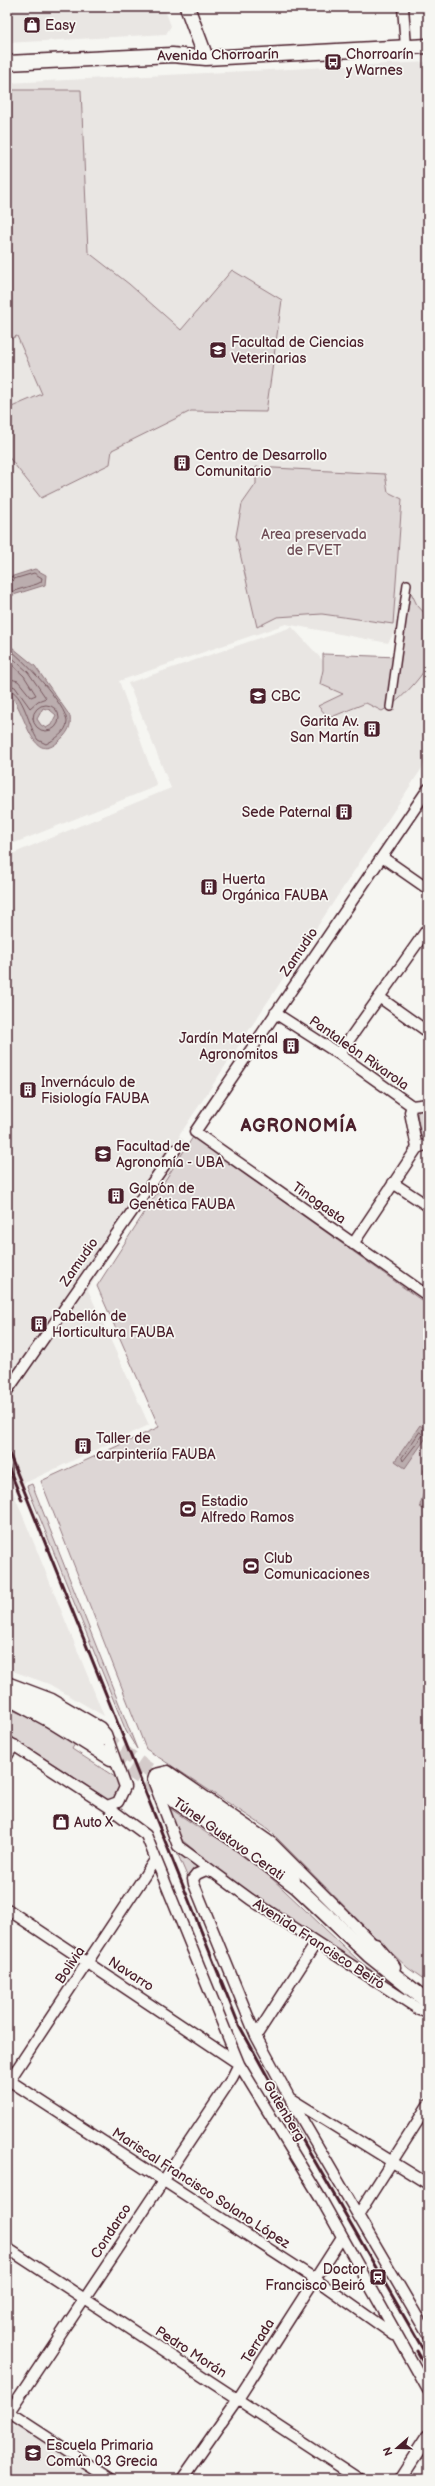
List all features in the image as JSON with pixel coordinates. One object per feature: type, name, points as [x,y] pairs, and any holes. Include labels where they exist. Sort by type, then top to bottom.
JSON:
[{"type":"main road","points":[[187,7],[206,58]]},
{"type":"main road","name":"Avenida Chorroarín","points":[[7,63],[172,55],[206,58],[428,46]]},
{"type":"main road","points":[[7,1690],[49,1707],[104,1738]]},
{"type":"main road","points":[[7,1697],[50,1720],[111,1758]]},
{"type":"main road","name":"Túnel Gustavo Cerati","points":[[158,1776],[261,1846],[281,1863],[297,1887]]},
{"type":"main road","name":"Túnel Gustavo Cerati","points":[[160,1791],[238,1842],[297,1887],[368,1955],[407,1984]]},
{"type":"main road","points":[[375,1946],[407,1984]]},
{"type":"main road","name":"Avenida Francisco Beiró","points":[[407,1984],[428,2002]]},
{"type":"street","points":[[403,7],[406,47]]},
{"type":"street","points":[[390,708],[407,584]]},
{"type":"street","name":"Zamudio","points":[[195,1132],[275,1012],[428,789]]},
{"type":"street","points":[[382,857],[428,889]]},
{"type":"street","points":[[339,1054],[428,928]]},
{"type":"street","points":[[378,997],[428,1032]]},
{"type":"street","name":"Pantaleón Rivarola","points":[[275,1012],[339,1054],[412,1106],[410,1112],[417,1148]]},
{"type":"street","points":[[412,1106],[428,1104]]},
{"type":"street","name":"Tinogasta","points":[[195,1132],[428,1296]]},
{"type":"street","points":[[353,1244],[417,1148],[428,1144]]},
{"type":"street","name":"Zamudio","points":[[7,1391],[175,1150]]},
{"type":"street","points":[[394,1184],[428,1206]]},
{"type":"street","points":[[7,1682],[52,1699],[104,1730],[125,1787],[118,1802],[107,1806],[10,1743],[7,1756]]},
{"type":"street","name":"Avenida Francisco Beiró","points":[[375,1946],[291,1861],[261,1834],[168,1771],[158,1772],[153,1780],[177,1844],[204,1864],[211,1872],[316,1943],[420,2010],[428,2013]]},
{"type":"street","name":"Gutenberg","points":[[107,1806],[143,1832],[239,2064],[342,2237],[428,2390]]},
{"type":"street","name":"Bolivia","points":[[8,2081],[89,1962],[155,1860]]},
{"type":"street","name":"Gutenberg","points":[[211,1872],[206,1870],[197,1874],[193,1879],[194,1884],[256,2036],[290,2098],[428,2335]]},
{"type":"street","name":"Navarro","points":[[7,1909],[89,1962],[239,2064]]},
{"type":"street","points":[[256,2036],[316,1943]]},
{"type":"street","name":"Condarco","points":[[8,2413],[162,2180],[232,2078],[239,2064]]},
{"type":"street","name":"Mariscal Francisco Solano López","points":[[8,2081],[315,2279],[398,2338]]},
{"type":"street","points":[[290,2098],[428,2184]]},
{"type":"street","points":[[358,2215],[391,2160],[428,2105]]},
{"type":"street","name":"Terrada","points":[[182,2479],[238,2399],[342,2237]]},
{"type":"street","name":"Pedro Morán","points":[[7,2248],[359,2479]]},
{"type":"street","points":[[8,2413],[111,2479]]},
{"type":"street","points":[[400,2479],[428,2436]]},
{"type":"shaded area","points":[[7,7],[164,7],[171,26],[166,34],[7,43]]},
{"type":"shaded area","name":"Facultad de Ciencias Veterinarias","points":[[428,62],[428,624],[403,618],[388,643],[286,624],[119,681],[157,786],[7,846],[7,83]]},
{"type":"shaded area","name":"Facultad de Agronomía - UBA","points":[[292,627],[360,701],[428,635],[428,759],[179,1136],[218,1172],[192,1206],[155,1178],[88,1290],[149,1425],[12,1489],[104,1716],[49,1684],[7,1669],[7,856],[171,788],[128,683]]},
{"type":"shaded area","name":"Escuela Primaria Común 03 Grecia","points":[[18,2425],[99,2479],[7,2479],[7,2427]]},
{"type":"green space","points":[[7,90],[81,90],[88,252],[129,284],[181,330],[232,270],[282,300],[266,412],[191,411],[112,450],[110,464],[41,498],[7,455],[7,409],[42,394],[17,336],[7,340]]},
{"type":"green space","name":"Area preservada de FVET","points":[[256,467],[385,474],[388,492],[402,499],[393,624],[322,614],[277,617],[257,627],[236,536],[242,504],[256,484]]},
{"type":"green space","points":[[407,584],[417,605],[428,617],[428,664],[414,684],[395,703],[382,711],[366,703],[329,718],[318,706],[343,694],[320,684],[323,670],[323,654],[398,657]]},
{"type":"green space","points":[[420,1110],[428,1110],[428,1136],[424,1138],[421,1136],[417,1114]]},
{"type":"green space","name":"Club Comunicaciones","points":[[193,1137],[428,1305],[428,1982],[408,1968],[379,1941],[268,1829],[146,1749],[41,1481],[159,1427],[97,1286]]},
{"type":"green space","points":[[32,1484],[137,1749],[126,1731],[27,1486]]},
{"type":"green space","points":[[7,1708],[50,1726],[76,1742],[72,1749],[118,1779],[120,1787],[117,1797],[108,1801],[100,1798],[101,1795],[41,1756],[39,1758],[7,1737]]},
{"type":"green space","points":[[168,1807],[211,1836],[214,1832],[265,1872],[359,1961],[380,1977],[379,1980],[250,1895],[213,1866],[182,1840]]},
{"type":"green space","points":[[175,1848],[198,1866],[190,1873],[188,1878]]},
{"type":"water","points":[[35,569],[46,575],[45,585],[7,597],[7,578]]},
{"type":"water","points":[[7,643],[35,666],[70,716],[70,726],[68,731],[53,746],[44,748],[36,743],[30,734],[20,710],[7,692]],"holes":[[[43,708],[50,710],[56,715],[51,725],[46,728],[41,725],[37,719]]]},
{"type":"water","points":[[420,1425],[428,1431],[428,1435],[405,1468],[395,1461]]},
{"type":"water","points":[[428,1464],[428,1510],[421,1508],[420,1505],[425,1489],[424,1470]]},
{"type":"tunnel","points":[[104,1738],[158,1776]]},
{"type":"tunnel","points":[[111,1758],[160,1791]]},
{"type":"railway","points":[[7,1448],[239,2025],[298,2132],[428,2358]]},
{"type":"railway","points":[[7,1464],[22,1500]]},
{"type":"railway","points":[[417,2351],[428,2370]]},
{"type":"place","name":"Easy","points":[[32,25]]},
{"type":"place","name":"Chorroarín y Warnes","points":[[333,62]]},
{"type":"place","name":"Facultad de Ciencias Veterinarias","points":[[218,350]]},
{"type":"place","name":"Centro de Desarrollo Comunitario","points":[[182,463]]},
{"type":"place","name":"CBC","points":[[258,696]]},
{"type":"place","name":"Garita Av. San Martín","points":[[372,729]]},
{"type":"place","name":"Sede Paternal","points":[[344,812]]},
{"type":"place","name":"Huerta Orgánica FAUBA","points":[[209,887]]},
{"type":"place","name":"Jardín Maternal Agronomitos","points":[[291,1046]]},
{"type":"place","name":"Invernáculo de Fisiología FAUBA","points":[[28,1090]]},
{"type":"place","name":"Facultad de Agronomía - UBA","points":[[103,1154]]},
{"type":"place","name":"Galpón de Genética FAUBA","points":[[116,1196]]},
{"type":"place","name":"Pabellón de Horticultura FAUBA","points":[[39,1324]]},
{"type":"place","name":"Taller de carpinteriía FAUBA","points":[[83,1446]]},
{"type":"place","name":"Estadio Alfredo Ramos","points":[[188,1509]]},
{"type":"place","name":"Club Comunicaciones","points":[[251,1566]]},
{"type":"place","name":"Auto X","points":[[61,1822]]},
{"type":"place","name":"Doctor Francisco Beiró","points":[[378,2277]]},
{"type":"place","name":"Escuela Primaria Común 03 Grecia","points":[[33,2453]]},
{"type":"district","name":"AGRONOMÍA","points":[[299,1126]]}]
